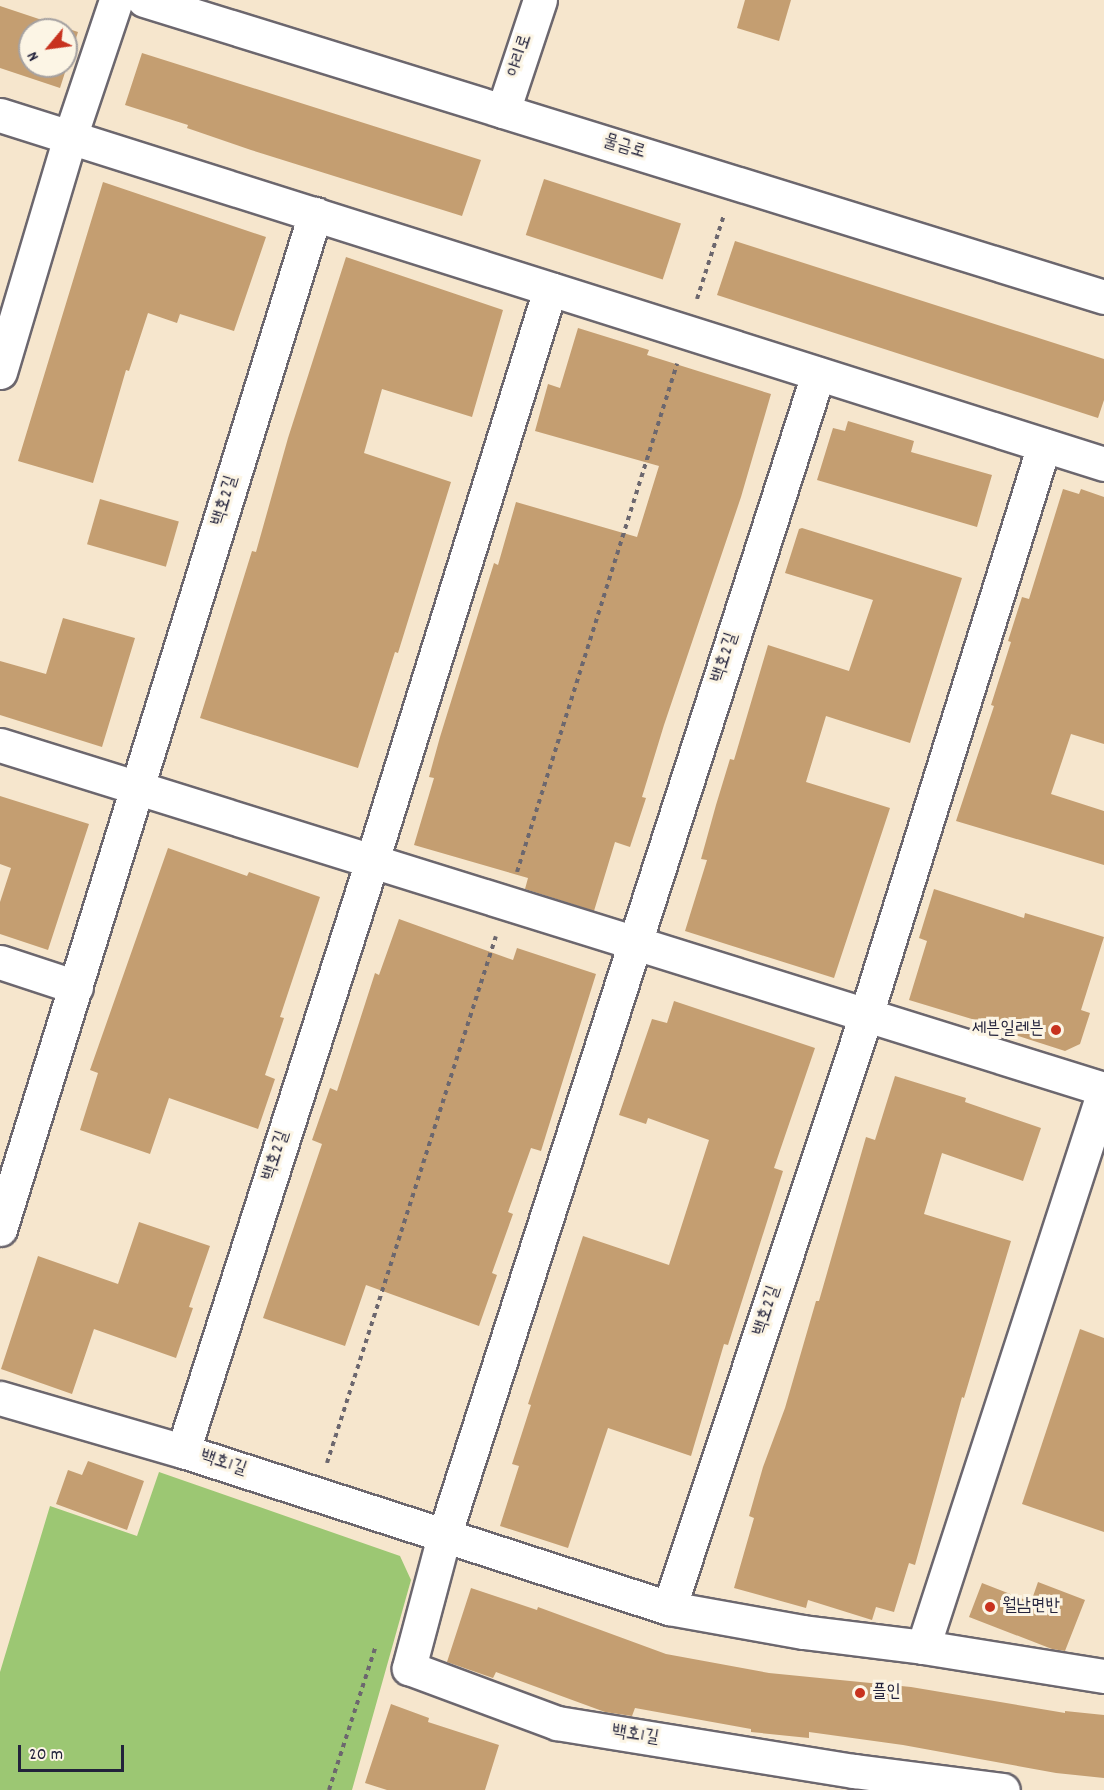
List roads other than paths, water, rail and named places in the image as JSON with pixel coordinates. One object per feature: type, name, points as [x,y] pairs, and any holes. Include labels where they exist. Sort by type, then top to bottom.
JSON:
[{"type":"street","points":[[0,372],[70,138],[116,0]]},
{"type":"street","name":"물금로","points":[[144,0],[1104,297]]},
{"type":"street","name":"야리로","points":[[503,111],[540,0]]},
{"type":"street","points":[[0,115],[1104,464]]},
{"type":"street","name":"백호2길","points":[[0,1229],[6,1188],[76,987],[315,214]]},
{"type":"street","name":"백호2길","points":[[183,1451],[372,861],[550,289]]},
{"type":"street","name":"백호2길","points":[[444,1536],[818,374]]},
{"type":"street","name":"백호2길","points":[[669,1608],[866,1015],[1044,445]]},
{"type":"street","points":[[0,745],[1104,1090],[923,1647]]},
{"type":"street","points":[[0,962],[76,987]]},
{"type":"street","name":"백호1길","points":[[0,1398],[183,1451],[669,1608],[802,1632],[923,1647],[1104,1676]]},
{"type":"street","name":"백호1길","points":[[444,1536],[409,1668],[557,1724],[854,1771],[1003,1790]]},
{"type":"place","name":"세븐일레븐","points":[[1056,1030]]},
{"type":"place","name":"월남면반","points":[[990,1607]]},
{"type":"place","name":"플인","points":[[860,1693]]}]
